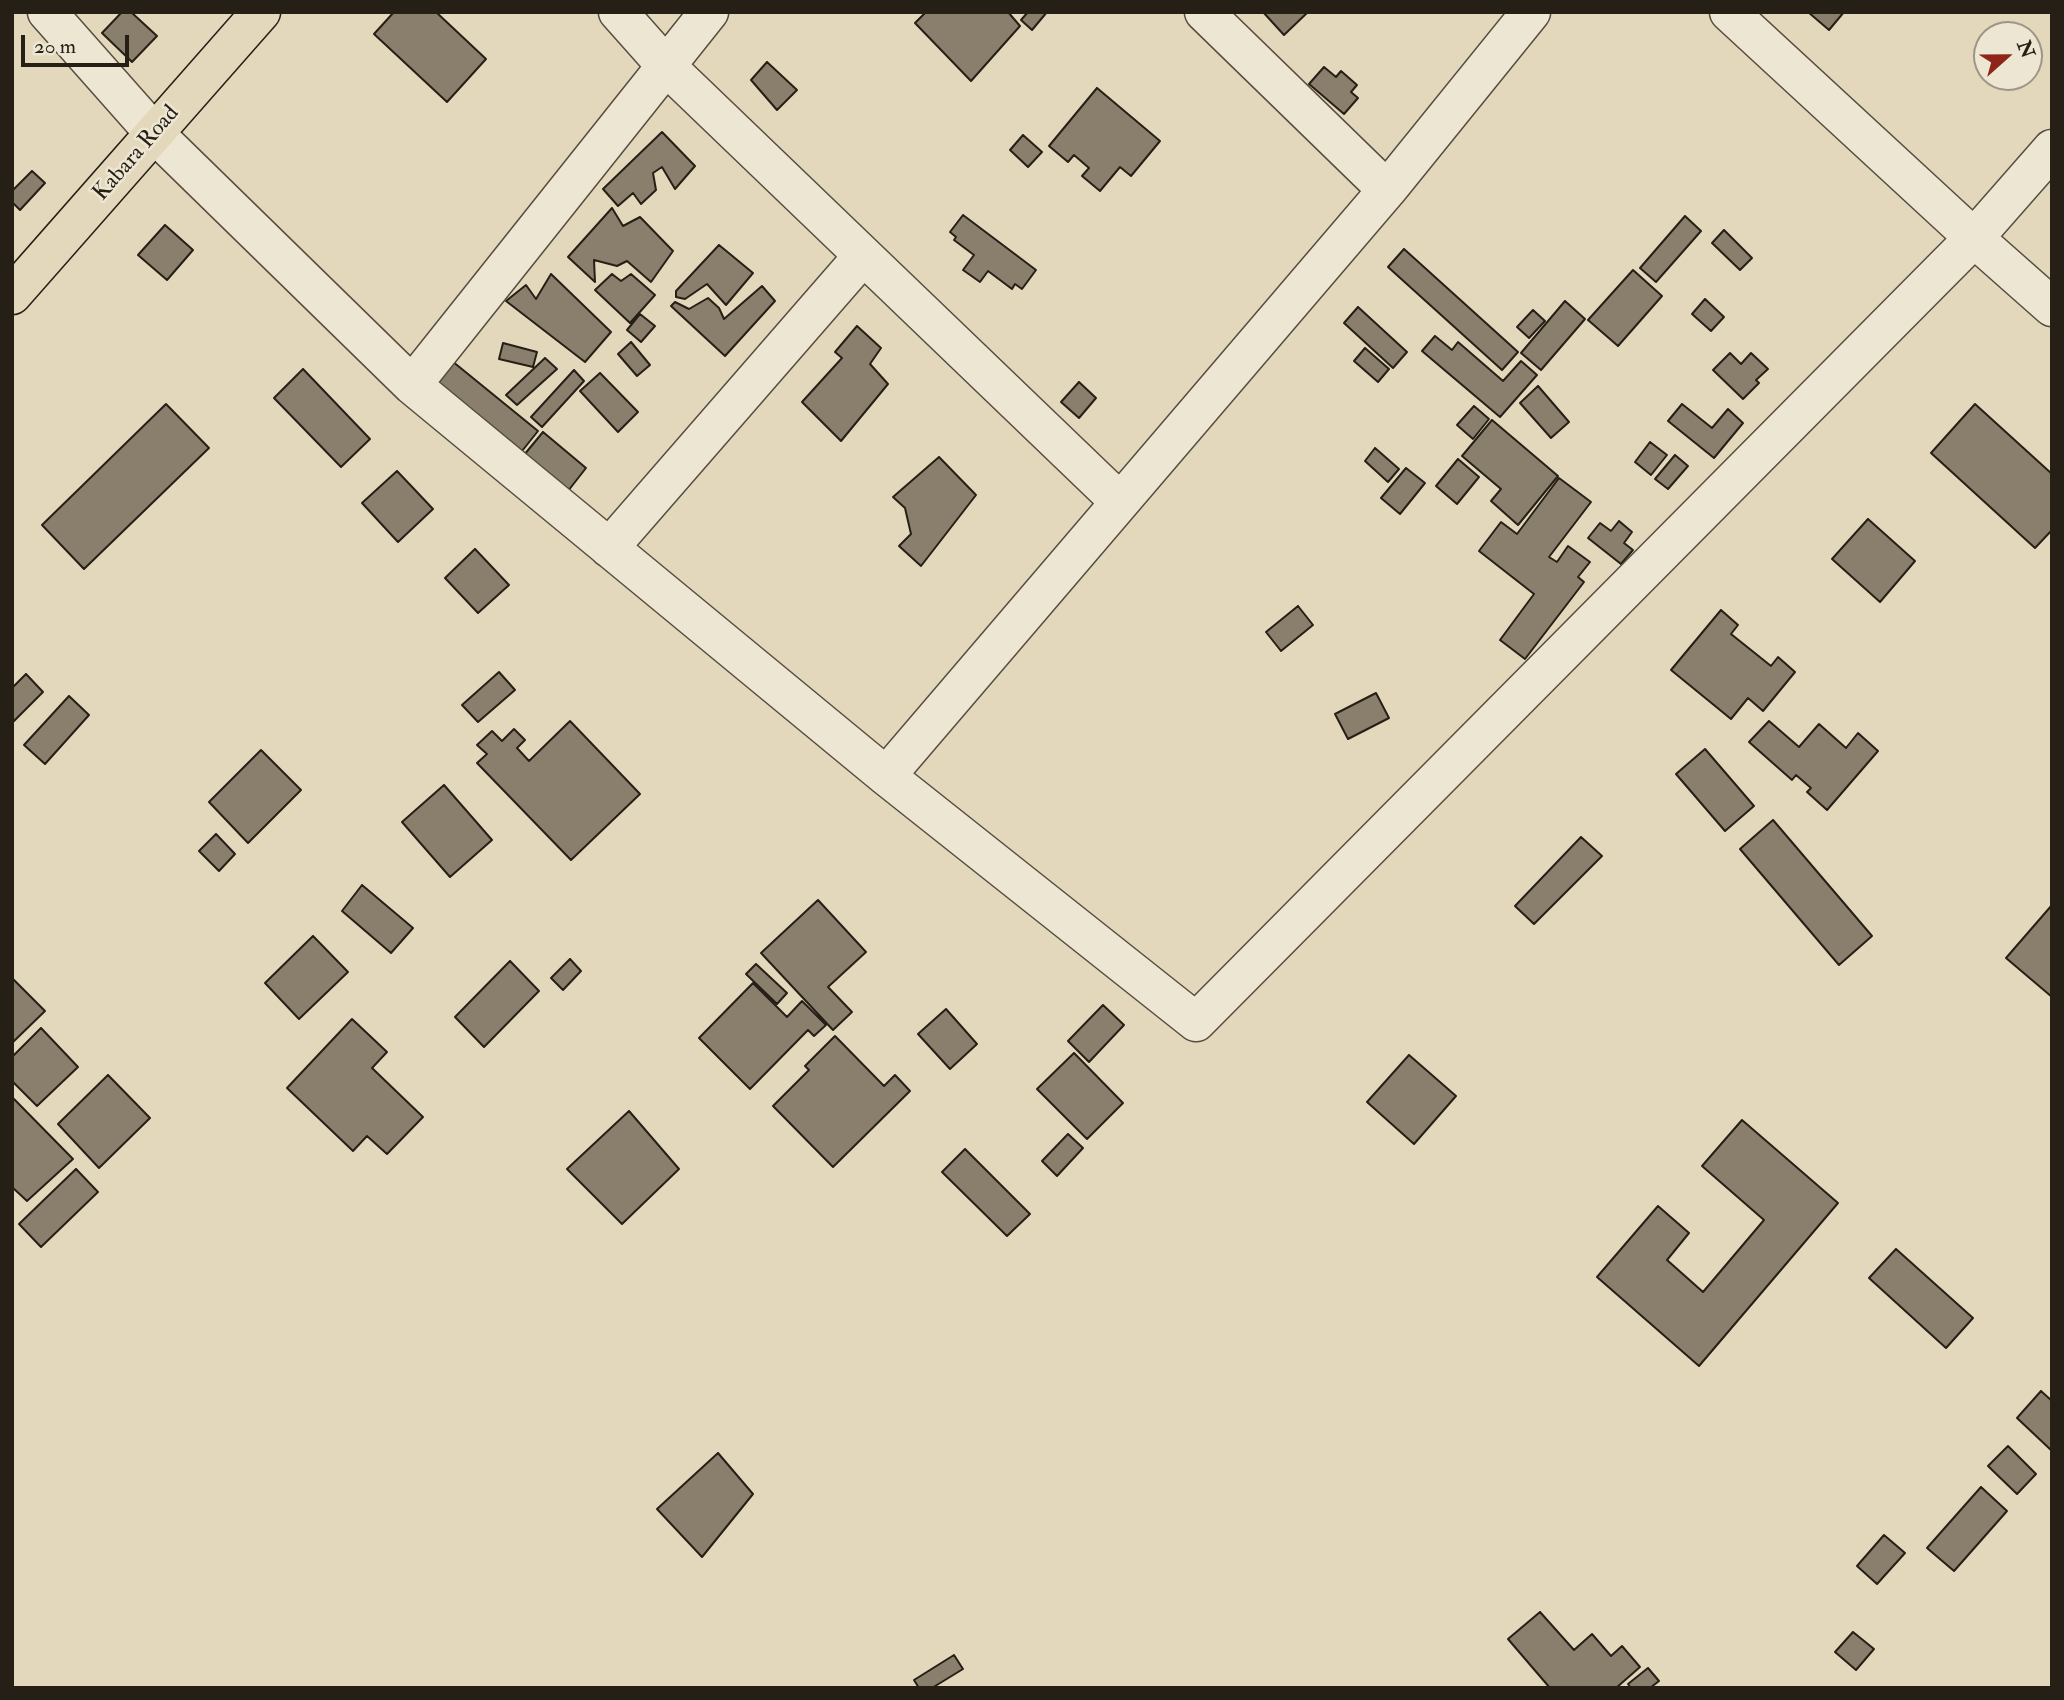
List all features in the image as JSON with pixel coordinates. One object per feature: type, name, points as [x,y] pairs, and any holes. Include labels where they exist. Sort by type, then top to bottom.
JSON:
[{"type":"main road","name":"Kabara Road","points":[[12,295],[28,266],[155,134],[261,12]]},
{"type":"street","points":[[47,12],[155,134],[412,385],[886,776],[1196,1022],[1974,238],[2052,149]]},
{"type":"street","points":[[618,12],[666,66],[1120,502]]},
{"type":"street","points":[[412,385],[709,12]]},
{"type":"street","points":[[1204,12],[1387,190]]},
{"type":"street","points":[[886,776],[1387,190],[1531,12]]},
{"type":"street","points":[[1729,12],[2052,307]]},
{"type":"street","points":[[609,548],[863,256]]},
{"type":"building","points":[[122,12],[131,12],[157,36],[132,62],[102,33]]},
{"type":"building","points":[[394,12],[436,12],[486,59],[447,102],[374,34]]},
{"type":"building","points":[[926,12],[1008,12],[1020,26],[971,81],[915,23]]},
{"type":"building","points":[[1028,12],[1047,12],[1032,30],[1021,20]]},
{"type":"building","points":[[1263,12],[1308,12],[1284,35]]},
{"type":"building","points":[[1808,12],[1844,12],[1829,30]]},
{"type":"building","points":[[767,62],[797,90],[777,110],[751,80]]},
{"type":"building","points":[[1324,67],[1336,77],[1341,71],[1357,85],[1351,92],[1358,98],[1344,114],[1309,84]]},
{"type":"building","points":[[1097,88],[1160,141],[1131,176],[1120,167],[1100,191],[1082,176],[1089,168],[1074,155],[1068,162],[1049,146]]},
{"type":"building","points":[[662,132],[695,166],[675,189],[662,167],[653,173],[656,190],[641,204],[633,193],[618,206],[603,189]]},
{"type":"building","points":[[1023,135],[1042,152],[1028,167],[1010,150]]},
{"type":"building","points":[[32,171],[45,183],[20,210],[12,202],[12,191]]},
{"type":"building","points":[[612,208],[623,226],[640,217],[673,251],[651,282],[627,261],[617,266],[594,260],[595,282],[568,257]]},
{"type":"building","points":[[963,215],[1036,270],[1022,289],[1015,284],[1012,289],[988,271],[980,282],[963,270],[974,255],[954,240],[956,237],[950,232]]},
{"type":"building","points":[[1685,216],[1701,231],[1656,282],[1640,268]]},
{"type":"building","points":[[165,225],[193,250],[167,280],[138,255]]},
{"type":"building","points":[[1724,230],[1752,258],[1740,270],[1712,243]]},
{"type":"building","points":[[719,245],[753,273],[726,305],[707,284],[685,299],[676,297],[676,291]]},
{"type":"building","points":[[1404,249],[1518,352],[1502,370],[1388,267]]},
{"type":"building","points":[[1633,270],[1662,296],[1618,346],[1588,320]]},
{"type":"building","points":[[551,274],[611,332],[585,362],[506,301],[526,285],[536,299]]},
{"type":"building","points":[[612,274],[621,281],[631,274],[655,295],[630,323],[595,290]]},
{"type":"building","points":[[762,286],[775,301],[725,356],[671,306],[675,302],[689,309],[708,298],[719,308],[724,319]]},
{"type":"building","points":[[1705,299],[1724,317],[1711,331],[1692,314]]},
{"type":"building","points":[[1565,301],[1585,319],[1541,370],[1521,353]]},
{"type":"building","points":[[1358,307],[1407,352],[1393,368],[1344,323]]},
{"type":"building","points":[[1533,310],[1545,321],[1529,338],[1517,327]]},
{"type":"building","points":[[640,314],[655,326],[641,342],[627,330]]},
{"type":"building","points":[[857,326],[881,348],[870,364],[888,384],[841,441],[802,402],[842,358],[835,352]]},
{"type":"building","points":[[1435,336],[1452,350],[1458,342],[1503,381],[1521,361],[1537,375],[1500,417],[1422,351]]},
{"type":"building","points":[[631,342],[650,365],[637,376],[618,354]]},
{"type":"building","points":[[503,343],[537,352],[533,367],[499,359]]},
{"type":"building","points":[[1365,348],[1389,369],[1378,382],[1354,361]]},
{"type":"building","points":[[1730,353],[1741,364],[1751,353],[1768,369],[1756,380],[1759,383],[1743,399],[1713,370]]},
{"type":"building","points":[[545,358],[557,369],[517,405],[506,395]]},
{"type":"building","points":[[452,361],[538,431],[522,451],[436,381]]},
{"type":"building","points":[[303,369],[370,439],[341,467],[274,398]]},
{"type":"building","points":[[574,370],[584,381],[542,427],[531,417]]},
{"type":"building","points":[[600,373],[638,412],[618,432],[580,391]]},
{"type":"building","points":[[1079,382],[1096,398],[1079,418],[1061,402]]},
{"type":"building","points":[[1538,386],[1569,422],[1551,438],[1520,403]]},
{"type":"building","points":[[166,404],[209,448],[84,569],[42,525]]},
{"type":"building","points":[[1682,404],[1712,428],[1728,409],[1743,423],[1714,458],[1668,421]]},
{"type":"building","points":[[1975,404],[2052,474],[2052,530],[2035,548],[1931,453]]},
{"type":"building","points":[[1474,406],[1489,419],[1473,439],[1457,425]]},
{"type":"building","points":[[1492,420],[1558,476],[1518,525],[1491,501],[1501,489],[1462,456]]},
{"type":"building","points":[[543,432],[586,468],[568,491],[524,455]]},
{"type":"building","points":[[1650,442],[1667,455],[1651,475],[1635,462]]},
{"type":"building","points":[[1375,448],[1399,469],[1388,482],[1365,461]]},
{"type":"building","points":[[1675,455],[1688,466],[1668,489],[1655,479]]},
{"type":"building","points":[[939,457],[976,495],[921,566],[899,546],[911,534],[905,508],[893,497]]},
{"type":"building","points":[[1458,459],[1479,477],[1457,504],[1436,486]]},
{"type":"building","points":[[1406,468],[1425,483],[1400,514],[1381,498]]},
{"type":"building","points":[[397,471],[433,509],[398,542],[362,503]]},
{"type":"building","points":[[1559,478],[1591,502],[1549,557],[1557,562],[1568,546],[1590,562],[1578,577],[1584,582],[1525,659],[1500,640],[1534,594],[1479,551],[1501,522],[1517,534]]},
{"type":"building","points":[[1868,519],[1915,561],[1880,602],[1832,559]]},
{"type":"building","points":[[1619,521],[1632,532],[1624,543],[1633,550],[1621,564],[1588,538],[1600,523],[1611,531]]},
{"type":"building","points":[[475,549],[509,585],[478,613],[445,578]]},
{"type":"building","points":[[1298,606],[1313,625],[1281,651],[1266,632]]},
{"type":"building","points":[[1721,610],[1738,625],[1731,634],[1771,666],[1778,657],[1795,672],[1763,711],[1748,698],[1731,719],[1671,670]]},
{"type":"building","points":[[499,672],[515,690],[478,722],[462,705]]},
{"type":"building","points":[[26,674],[43,692],[12,723],[12,688]]},
{"type":"building","points":[[1376,693],[1389,718],[1348,739],[1335,714]]},
{"type":"building","points":[[69,696],[89,715],[45,764],[24,745]]},
{"type":"building","points":[[570,721],[640,794],[571,860],[477,763],[487,754],[477,745],[492,731],[502,741],[514,729],[525,740],[517,748],[529,761]]},
{"type":"building","points":[[1769,721],[1799,747],[1819,724],[1846,748],[1858,733],[1878,751],[1827,810],[1807,792],[1811,788],[1796,775],[1792,780],[1749,742]]},
{"type":"building","points":[[1705,749],[1754,806],[1725,831],[1676,774]]},
{"type":"building","points":[[261,750],[301,790],[248,843],[209,802]]},
{"type":"building","points":[[444,785],[492,840],[450,877],[402,822]]},
{"type":"building","points":[[1773,820],[1872,936],[1839,965],[1740,849]]},
{"type":"building","points":[[216,834],[235,854],[219,871],[199,851]]},
{"type":"building","points":[[1581,837],[1602,856],[1534,924],[1515,906]]},
{"type":"building","points":[[362,885],[413,928],[391,953],[342,911]]},
{"type":"building","points":[[818,900],[866,952],[828,987],[852,1012],[833,1030],[761,953]]},
{"type":"building","points":[[2052,905],[2052,997],[2006,958]]},
{"type":"building","points":[[313,936],[348,972],[299,1019],[265,983]]},
{"type":"building","points":[[570,959],[581,971],[563,990],[551,978]]},
{"type":"building","points":[[510,961],[539,991],[484,1047],[455,1017]]},
{"type":"building","points":[[756,964],[787,993],[777,1004],[746,974]]},
{"type":"building","points":[[12,978],[45,1011],[12,1043]]},
{"type":"building","points":[[753,983],[787,1017],[802,1001],[826,1025],[814,1036],[808,1030],[750,1089],[699,1038]]},
{"type":"building","points":[[1103,1005],[1124,1025],[1089,1062],[1068,1041]]},
{"type":"building","points":[[946,1009],[977,1044],[950,1069],[918,1034]]},
{"type":"building","points":[[352,1019],[387,1052],[372,1068],[423,1117],[387,1154],[367,1136],[353,1151],[287,1088]]},
{"type":"building","points":[[41,1028],[78,1067],[37,1106],[12,1081],[12,1057]]},
{"type":"building","points":[[835,1036],[884,1086],[895,1075],[910,1091],[833,1167],[773,1106],[809,1070],[805,1066]]},
{"type":"building","points":[[1074,1053],[1123,1103],[1087,1139],[1037,1089]]},
{"type":"building","points":[[1409,1055],[1456,1096],[1414,1144],[1367,1102]]},
{"type":"building","points":[[108,1075],[150,1118],[99,1168],[58,1124]]},
{"type":"building","points":[[12,1097],[73,1159],[27,1201],[12,1187]]},
{"type":"building","points":[[629,1111],[679,1169],[622,1224],[567,1169]]},
{"type":"building","points":[[1742,1120],[1838,1203],[1699,1366],[1597,1277],[1658,1206],[1689,1233],[1667,1260],[1703,1292],[1764,1220],[1702,1166]]},
{"type":"building","points":[[1068,1134],[1083,1148],[1057,1176],[1042,1161]]},
{"type":"building","points":[[965,1149],[1030,1214],[1007,1236],[942,1172]]},
{"type":"building","points":[[76,1169],[98,1192],[41,1247],[19,1224]]},
{"type":"building","points":[[1896,1249],[1973,1318],[1946,1348],[1869,1278]]},
{"type":"building","points":[[2041,1391],[2052,1401],[2052,1451],[2017,1418]]},
{"type":"building","points":[[2008,1446],[2036,1474],[2017,1494],[1988,1466]]},
{"type":"building","points":[[718,1453],[753,1494],[702,1557],[657,1509]]},
{"type":"building","points":[[1981,1487],[2007,1511],[1954,1571],[1927,1548]]},
{"type":"building","points":[[1884,1535],[1905,1553],[1877,1584],[1857,1566]]},
{"type":"building","points":[[1540,1612],[1574,1650],[1592,1634],[1611,1656],[1622,1646],[1640,1667],[1616,1688],[1550,1688],[1508,1639]]},
{"type":"building","points":[[1853,1632],[1874,1649],[1856,1670],[1835,1652]]},
{"type":"building","points":[[954,1655],[963,1669],[932,1688],[919,1688],[914,1680]]},
{"type":"building","points":[[1648,1668],[1659,1681],[1650,1688],[1631,1688],[1628,1684]]}]
